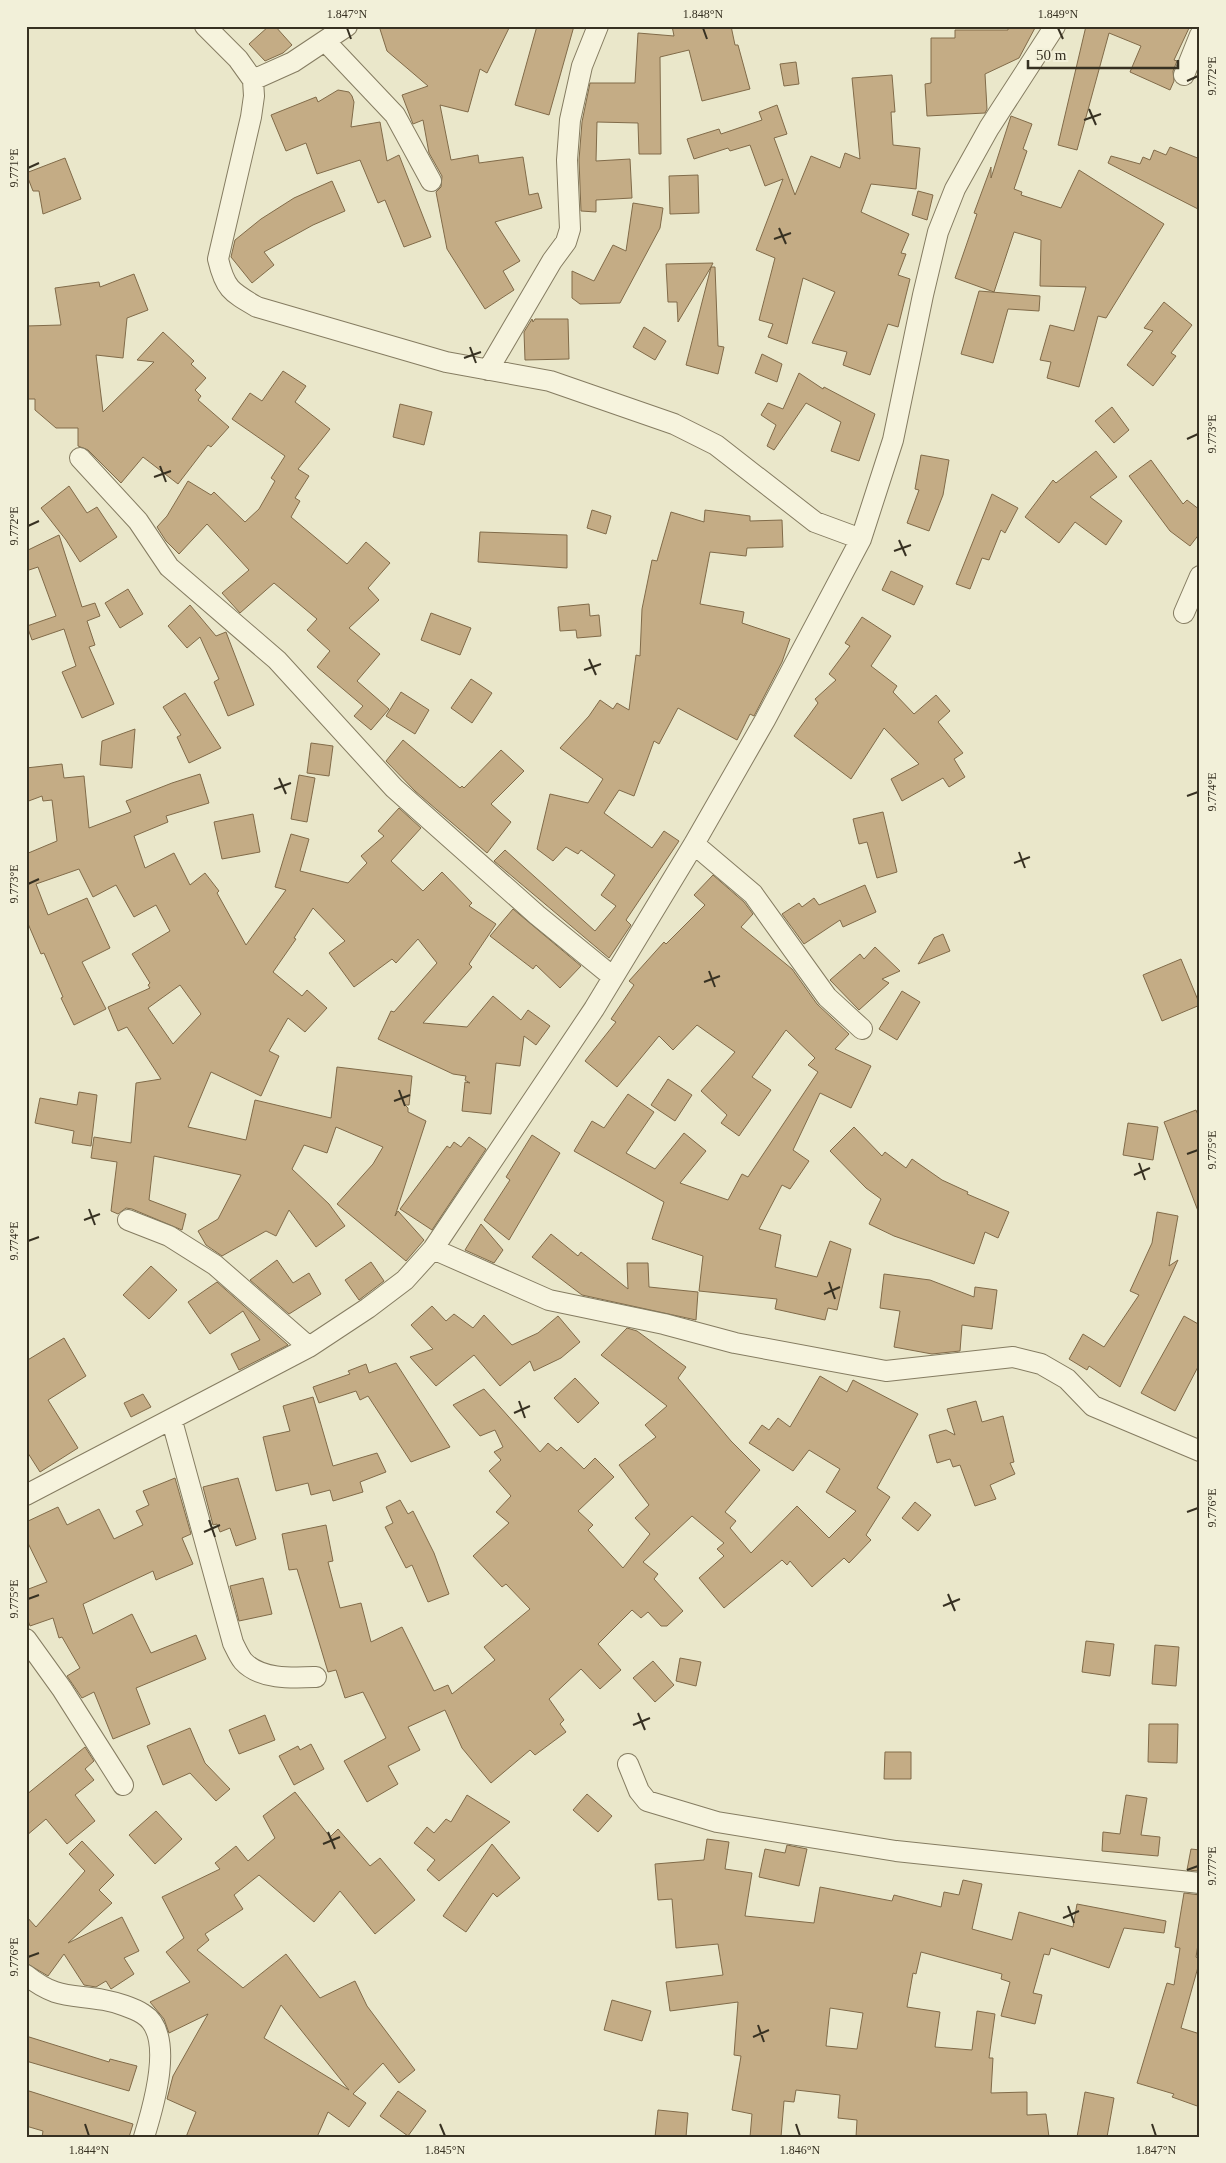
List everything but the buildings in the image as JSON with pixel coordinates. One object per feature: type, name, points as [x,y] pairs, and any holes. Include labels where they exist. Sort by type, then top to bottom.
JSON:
[{"type":"street","points":[[206,26],[238,59],[253,80],[252,117],[218,258],[223,280],[235,294],[257,307],[446,362],[550,381],[674,424],[716,445],[815,522],[861,539]]},
{"type":"street","points":[[253,80],[293,62],[326,42],[347,26]]},
{"type":"street","points":[[488,370],[552,261],[566,242],[570,230],[567,160],[570,120],[582,66],[598,26]]},
{"type":"street","points":[[26,1495],[309,1347],[368,1308],[405,1280],[433,1249],[594,1009],[694,844],[765,720],[861,539],[893,440],[922,294],[938,232],[955,189],[989,128],[1055,26]]},
{"type":"street","points":[[1184,75],[1200,35]]},
{"type":"street","points":[[326,42],[395,115],[431,181]]},
{"type":"street","points":[[80,458],[138,522],[169,567],[277,660],[394,788],[537,915],[613,977]]},
{"type":"street","points":[[1184,612],[1200,576]]},
{"type":"street","points":[[694,844],[753,894],[827,997],[862,1029]]},
{"type":"street","points":[[128,1220],[169,1236],[215,1265],[309,1347]]},
{"type":"street","points":[[433,1249],[549,1300],[664,1324],[735,1344],[886,1371],[1013,1358],[1041,1364],[1067,1379],[1092,1406],[1200,1451]]},
{"type":"street","points":[[172,1420],[233,1643],[244,1662],[264,1673],[289,1678],[316,1677]]},
{"type":"street","points":[[26,1639],[62,1689],[122,1785]]},
{"type":"street","points":[[628,1764],[639,1791],[647,1801],[717,1822],[896,1851],[1200,1883]]},
{"type":"street","points":[[26,1974],[44,1989],[69,1996],[106,2000],[144,2014],[153,2024],[159,2040],[160,2063],[155,2100],[144,2137]]}]
